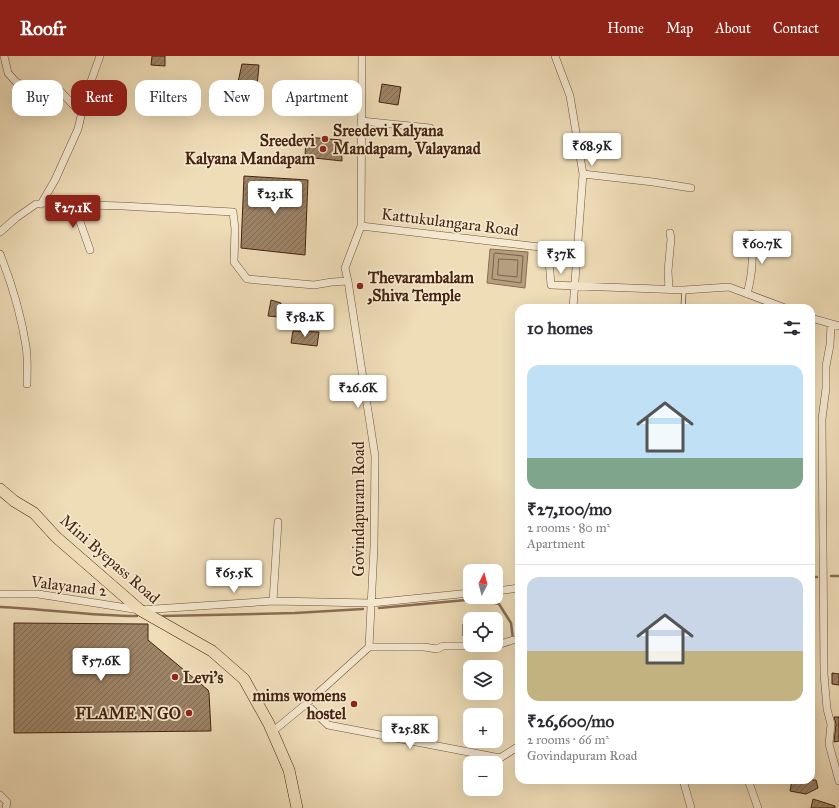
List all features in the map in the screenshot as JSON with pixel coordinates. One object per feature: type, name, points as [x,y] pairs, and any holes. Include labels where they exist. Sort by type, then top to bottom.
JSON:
[{"type":"main road","name":"Mini Byepass Road","points":[[0,489],[14,501],[34,513],[56,537],[140,610],[212,651],[244,679],[269,724],[289,770],[297,808]]},
{"type":"street","points":[[4,56],[8,73],[16,82],[27,87],[44,88],[61,92],[71,102]]},
{"type":"street","points":[[91,80],[100,56]]},
{"type":"street","name":"Govindapuram Road","points":[[362,56],[361,226],[344,268],[348,281],[375,456],[374,547],[369,646]]},
{"type":"street","points":[[555,56],[570,96],[583,174],[573,304]]},
{"type":"street","points":[[41,204],[78,129],[81,116]]},
{"type":"street","points":[[362,120],[430,128]]},
{"type":"street","points":[[583,174],[691,188]]},
{"type":"street","points":[[0,232],[16,218],[36,204],[55,202],[233,212],[235,229],[234,262],[247,279],[314,285],[348,281]]},
{"type":"street","points":[[73,202],[90,250]]},
{"type":"street","name":"Kattukulangara Road","points":[[361,226],[548,248],[551,285],[684,290],[729,287],[774,304]]},
{"type":"street","points":[[669,289],[668,271],[671,239],[670,233]]},
{"type":"street","points":[[747,294],[752,276],[753,260],[751,234]]},
{"type":"street","points":[[0,254],[11,282],[22,326],[26,348],[27,384]]},
{"type":"street","points":[[815,319],[839,326]]},
{"type":"street","points":[[831,324],[822,419],[824,674],[827,709],[831,724],[829,744],[839,778]]},
{"type":"street","points":[[273,601],[278,522]]},
{"type":"street","points":[[503,590],[515,589]]},
{"type":"street","name":"Valayanad 2","points":[[0,594],[38,594],[140,610],[273,601],[371,603],[463,594]]},
{"type":"street","points":[[272,732],[306,704],[369,646],[424,647],[437,649],[444,646],[494,646],[515,640]]},
{"type":"street","points":[[306,704],[328,725],[500,758],[515,749]]},
{"type":"street","points":[[684,784],[691,808]]},
{"type":"street","points":[[749,784],[758,808]]},
{"type":"street","points":[[0,795],[8,802],[6,808]]},
{"type":"lane","points":[[683,304],[684,290]]},
{"type":"water","points":[[490,249],[528,252],[525,288],[487,283]]},
{"type":"building","points":[[152,56],[165,56],[165,66],[151,65]]},
{"type":"building","points":[[242,64],[259,65],[258,80],[238,80]]},
{"type":"building","points":[[382,84],[401,87],[398,105],[379,102]]},
{"type":"building","name":"Sreedevi Kalyana Mandapam","points":[[306,137],[341,140],[342,161],[305,157]]},
{"type":"building","points":[[244,176],[308,180],[305,255],[241,248]]},
{"type":"building","points":[[271,300],[281,303],[280,317],[268,316]]},
{"type":"building","points":[[293,331],[319,332],[317,346],[291,343]]},
{"type":"building","points":[[14,623],[148,624],[148,640],[208,690],[211,731],[14,733]]},
{"type":"building","points":[[832,673],[839,674],[839,685],[832,684]]},
{"type":"building","points":[[419,717],[433,718],[431,730],[417,729]]},
{"type":"building","points":[[834,717],[839,717],[839,741],[834,742],[836,724]]},
{"type":"building","points":[[816,780],[818,788],[806,794],[790,791],[791,784],[815,784]]},
{"type":"building","points":[[813,799],[835,806],[835,808],[811,808]]},
{"type":"waterway","points":[[831,576],[839,576]]},
{"type":"waterway","name":"Valayanad 2","points":[[379,608],[477,599],[499,604],[511,623],[513,639]]},
{"type":"waterway","points":[[0,607],[103,615],[137,616]]},
{"type":"waterway","points":[[163,616],[295,613],[363,609]]},
{"type":"place","name":"Sreedevi Kalyana Mandapam, Valayanad","points":[[325,139]]},
{"type":"place","name":"Sreedevi Kalyana Mandapam","points":[[323,149]]},
{"type":"place","name":"Thevarambalam ,Shiva Temple","points":[[360,286]]},
{"type":"place","name":"Levi's","points":[[175,677]]},
{"type":"place","name":"mims womens hostel","points":[[354,704]]},
{"type":"place","name":"FLAME N GO","points":[[189,713]]}]
